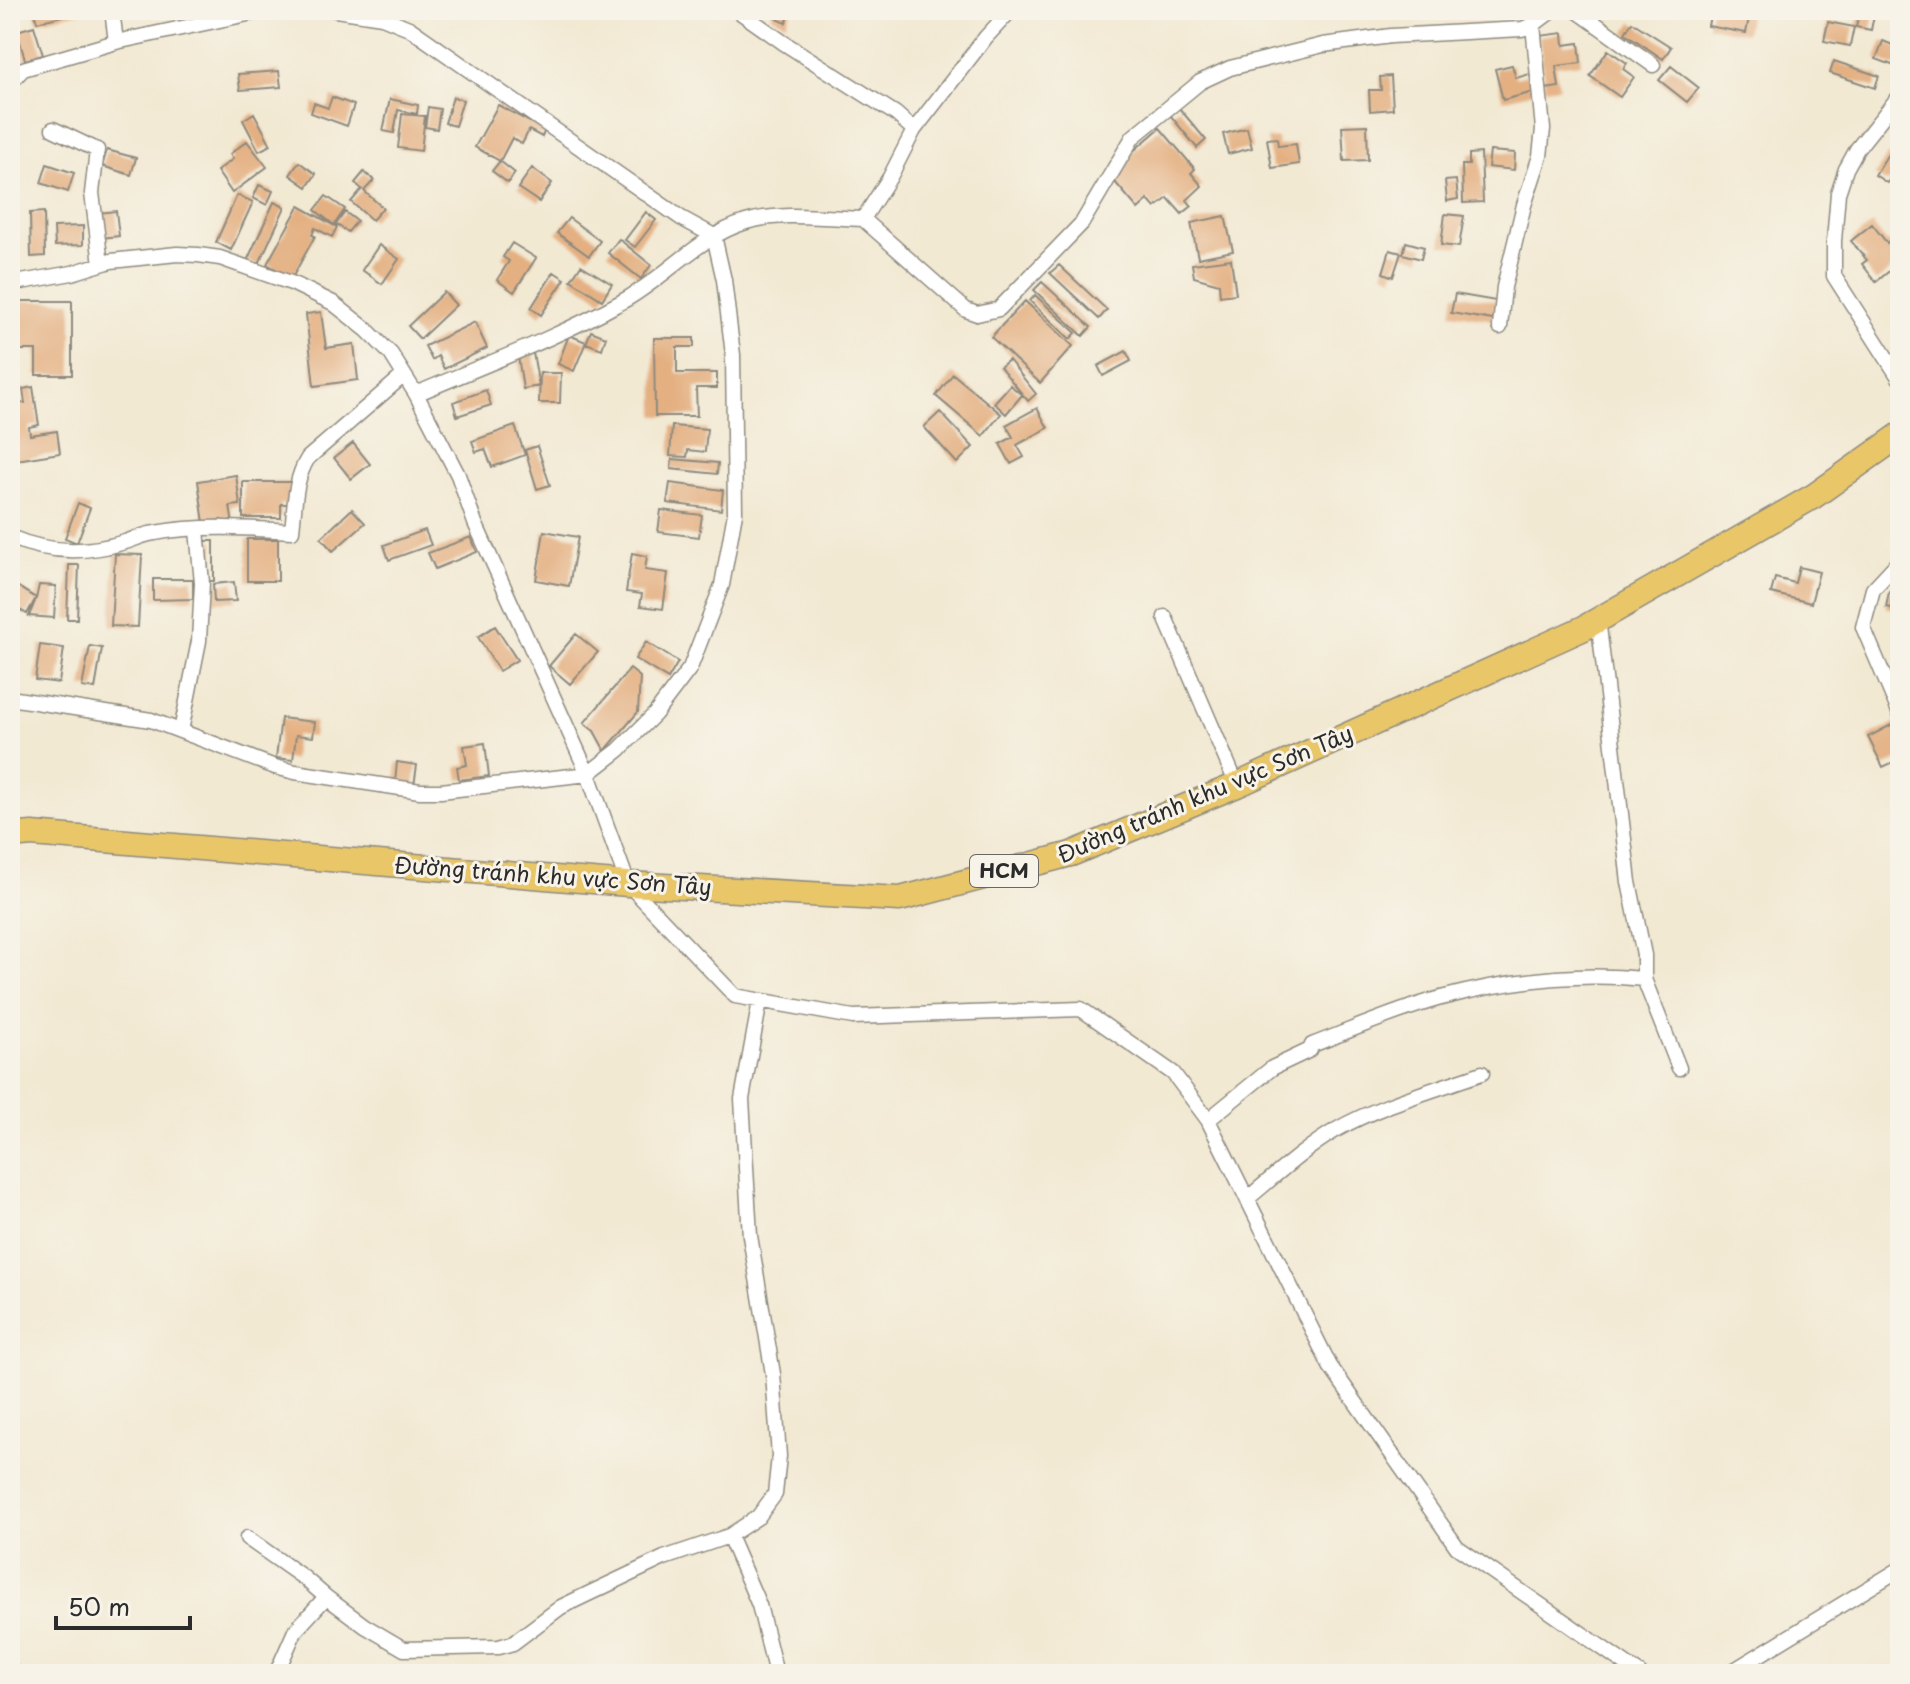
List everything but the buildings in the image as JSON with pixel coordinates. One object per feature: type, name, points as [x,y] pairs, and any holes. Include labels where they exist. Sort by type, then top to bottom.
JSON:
[{"type":"highway","name":"Đường tránh khu vực Sơn Tây","points":[[10,836],[32,834],[628,884],[900,899],[1071,854],[1185,804],[1237,785],[1584,628],[1814,496],[1900,435]]},
{"type":"street","points":[[112,10],[116,42]]},
{"type":"street","points":[[10,83],[23,69],[116,42],[278,10]]},
{"type":"street","points":[[10,698],[133,716],[295,772],[420,791],[441,791],[588,774],[619,750],[655,714],[690,668],[722,585],[735,513],[733,355],[724,280],[714,236],[681,218],[409,28],[382,17],[336,10]]},
{"type":"street","points":[[737,10],[896,114],[914,130]]},
{"type":"street","points":[[863,219],[890,177],[914,130],[986,37],[1011,10]]},
{"type":"street","points":[[416,394],[558,334],[626,300],[714,236],[747,222],[774,218],[863,219],[966,310],[977,314],[999,309],[1082,223],[1133,137],[1200,82],[1230,68],[1323,45],[1391,36],[1522,29],[1553,10]]},
{"type":"street","points":[[1576,10],[1653,65]]},
{"type":"street","points":[[1500,327],[1504,287],[1524,205],[1540,156],[1543,129],[1533,25]]},
{"type":"street","points":[[1900,95],[1857,149],[1846,169],[1838,193],[1834,241],[1834,276],[1900,379]]},
{"type":"street","points":[[53,129],[97,150],[92,193],[101,264]]},
{"type":"street","points":[[10,284],[133,258],[198,255],[220,258],[294,284],[333,303],[367,330],[391,354],[416,394],[458,475],[475,523],[588,774],[628,884],[735,996],[853,1017],[1081,1009],[1173,1073],[1208,1120],[1330,1366],[1457,1547],[1640,1674]]},
{"type":"street","points":[[10,537],[34,548],[80,550],[122,543],[153,533],[255,529],[292,531],[300,470],[308,458],[404,375]]},
{"type":"street","points":[[181,731],[199,641],[202,583],[197,530]]},
{"type":"street","points":[[1900,560],[1873,589],[1863,627],[1900,714]]},
{"type":"street","points":[[1165,617],[1237,785]]},
{"type":"street","points":[[1598,618],[1629,882],[1644,955],[1644,979],[1679,1068]]},
{"type":"street","points":[[1208,1120],[1272,1068],[1310,1050],[1312,1045],[1439,999],[1526,982],[1596,976],[1644,979]]},
{"type":"street","points":[[247,1538],[365,1626],[404,1649],[499,1647],[513,1643],[561,1607],[664,1558],[729,1536],[758,1517],[775,1494],[779,1456],[773,1374],[750,1236],[742,1099],[760,1001]]},
{"type":"street","points":[[1247,1199],[1337,1129],[1412,1097],[1482,1073]]},
{"type":"street","points":[[729,1536],[759,1605],[776,1674]]},
{"type":"street","points":[[1728,1674],[1900,1569]]},
{"type":"street","points":[[276,1674],[295,1631],[326,1597]]},
{"type":"street","points":[[10,1673],[17,1674]]}]
